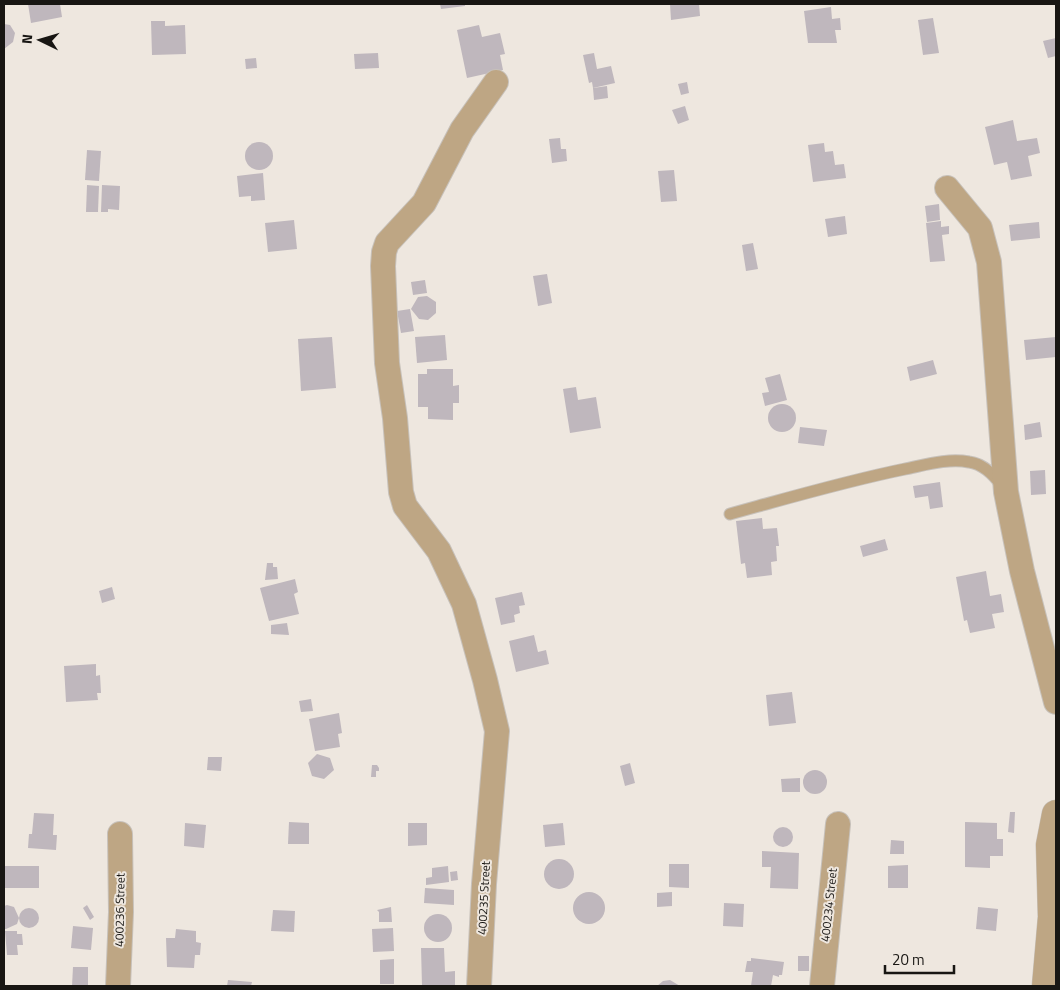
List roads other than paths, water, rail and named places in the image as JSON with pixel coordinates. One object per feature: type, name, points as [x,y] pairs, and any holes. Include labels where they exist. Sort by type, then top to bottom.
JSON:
[{"type":"street","name":"400235 Street","points":[[479,986],[496,731],[483,670],[464,604],[439,551],[405,506],[401,492],[395,418],[387,363],[383,266],[387,243],[424,203],[462,130],[496,82]]},
{"type":"street","points":[[947,188],[980,228],[990,262],[1006,492],[1022,571],[1056,702]]},
{"type":"street","points":[[1046,986],[1052,917],[1050,845],[1056,814]]},
{"type":"street","name":"400234 Street","points":[[822,986],[838,824]]},
{"type":"street","name":"400236 Street","points":[[118,986],[121,912],[120,834]]},
{"type":"lane","points":[[730,514],[868,476],[946,462],[960,461],[978,464],[992,474],[1006,492]]}]
